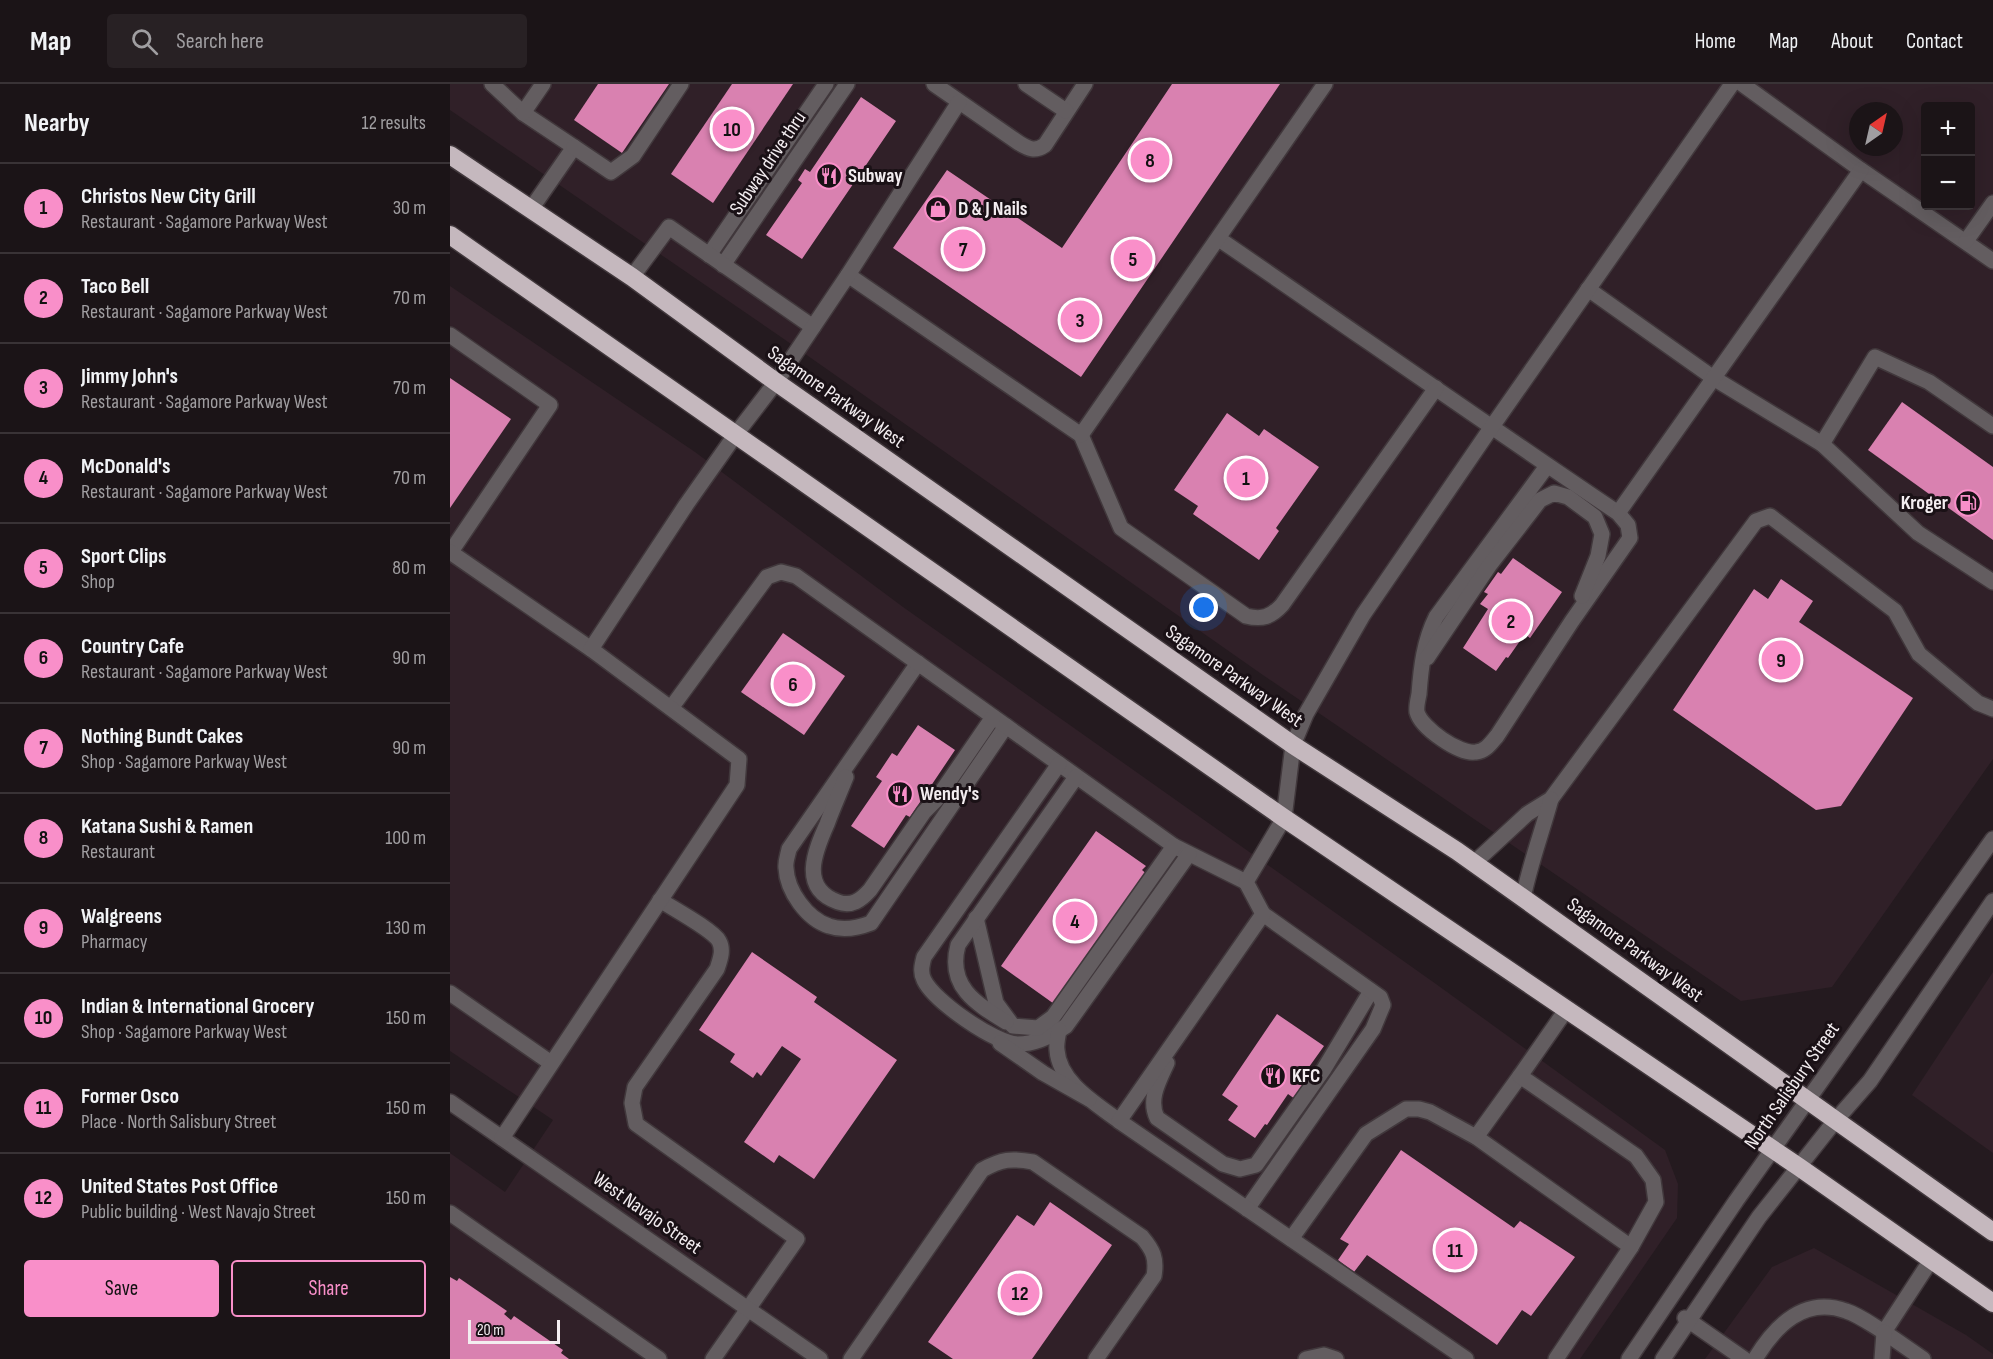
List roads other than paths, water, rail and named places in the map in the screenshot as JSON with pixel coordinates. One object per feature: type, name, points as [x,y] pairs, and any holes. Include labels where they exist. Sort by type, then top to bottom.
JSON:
[{"type":"highway","name":"Sagamore Parkway West","points":[[450,155],[632,278],[776,382],[1293,745],[1474,863],[1993,1232]]},
{"type":"highway","points":[[450,235],[1284,818],[1799,1167],[1993,1303]]},
{"type":"street","points":[[492,84],[523,113],[610,172],[633,156],[681,84]]},
{"type":"street","points":[[523,113],[543,84]]},
{"type":"street","points":[[709,255],[826,84]]},
{"type":"street","name":"Subway drive thru","points":[[723,265],[847,84]]},
{"type":"street","points":[[934,84],[1029,150],[1038,150],[1045,145],[1085,84]]},
{"type":"street","points":[[1026,84],[1066,111]]},
{"type":"street","points":[[1081,435],[1325,84]]},
{"type":"street","points":[[1246,882],[1284,818],[1293,745],[1306,714],[1363,615],[1732,84]]},
{"type":"street","points":[[1742,84],[1993,261]]},
{"type":"street","points":[[591,649],[736,434],[776,382],[848,275],[959,102]]},
{"type":"street","points":[[531,209],[574,147]]},
{"type":"street","points":[[1618,513],[1861,170]]},
{"type":"street","points":[[1966,241],[1993,203]]},
{"type":"street","points":[[632,278],[669,228],[813,327]]},
{"type":"street","points":[[1219,238],[1491,428],[1618,513],[1628,525],[1630,538],[1572,621],[1497,736],[1486,748],[1475,753],[1460,750],[1425,726],[1417,712],[1421,668],[1428,633],[1436,617],[1547,466]]},
{"type":"street","points":[[848,275],[1081,435],[1121,528],[1246,616],[1258,619],[1273,614],[1282,605],[1436,388]]},
{"type":"street","points":[[1588,289],[1715,379],[1822,444],[1918,533],[1993,582]]},
{"type":"street","points":[[450,335],[550,405],[450,553],[591,649],[739,759],[737,785],[502,1138]]},
{"type":"street","points":[[1822,444],[1875,357],[1929,382],[1993,426]]},
{"type":"street","points":[[1421,668],[1489,566],[1540,500],[1554,493],[1568,496],[1595,517],[1602,534],[1598,556],[1572,621]]},
{"type":"street","points":[[1474,863],[1527,814],[1551,799],[1756,521],[1770,516],[1895,611],[1918,654],[1978,703],[1993,709]]},
{"type":"street","points":[[671,708],[766,577],[781,572],[796,576],[1174,846],[1246,882],[1263,914],[1380,997],[1383,1005],[1373,1029],[1247,1209]]},
{"type":"street","points":[[918,663],[789,849],[786,867],[791,890],[814,917],[828,926],[843,928],[858,928],[871,923],[1006,726]]},
{"type":"street","points":[[858,749],[817,846],[814,859],[816,883],[822,892],[831,899],[853,904],[870,890],[993,717]]},
{"type":"street","points":[[1059,764],[924,957],[921,969],[923,979],[933,993],[985,1034],[1043,1073],[1089,1099],[1466,1359]]},
{"type":"street","points":[[1076,777],[958,945],[955,957],[959,983],[967,994],[987,1011],[1013,1026],[1038,1028],[1053,1017],[1174,846]]},
{"type":"street","points":[[1523,898],[1528,873],[1539,845],[1551,799]]},
{"type":"street","name":"North Salisbury Street","points":[[1629,1359],[1772,1150],[1993,839]]},
{"type":"street","points":[[985,1034],[1018,1044],[1047,1037],[1066,1026],[1189,854]]},
{"type":"street","points":[[660,900],[708,931],[719,941],[722,955],[717,969],[635,1087],[632,1103],[636,1124],[797,1239],[714,1359]]},
{"type":"street","points":[[1663,1359],[1687,1319],[1759,1217],[1835,1121],[1870,1081],[1987,917],[1993,901]]},
{"type":"street","points":[[1119,1121],[1263,914]]},
{"type":"street","points":[[976,918],[996,1003],[1013,1026]]},
{"type":"street","points":[[1182,1030],[1157,1086],[1152,1107],[1157,1118],[1223,1164],[1240,1169],[1256,1165],[1324,1069],[1371,991]]},
{"type":"street","points":[[450,993],[551,1063]]},
{"type":"street","points":[[1476,1137],[1566,1010]]},
{"type":"street","points":[[1059,1030],[1057,1048],[1060,1063],[1073,1083],[1089,1099]]},
{"type":"street","points":[[1520,1076],[1636,1156],[1653,1180],[1656,1202],[1632,1247],[1556,1359]]},
{"type":"street","name":"West Navajo Street","points":[[450,1102],[820,1359]]},
{"type":"street","points":[[1291,1239],[1366,1134],[1406,1110],[1419,1109],[1430,1112],[1476,1137],[1632,1247]]},
{"type":"street","points":[[851,1359],[982,1170],[998,1161],[1015,1159],[1034,1162],[1142,1237],[1153,1250],[1157,1263],[1154,1276],[1095,1359]]},
{"type":"street","points":[[450,1213],[659,1359]]},
{"type":"street","points":[[1882,1359],[1884,1332],[1931,1260]]},
{"type":"street","points":[[1755,1359],[1782,1324],[1796,1314],[1816,1306],[1847,1311],[1884,1332],[1923,1359]]},
{"type":"street","points":[[1687,1319],[1744,1359]]},
{"type":"street","points":[[1306,1359],[1324,1355],[1336,1359]]},
{"type":"place","name":"Indian & International Grocery","points":[[732,129]]},
{"type":"place","name":"Katana Sushi & Ramen","points":[[1150,160]]},
{"type":"place","name":"Subway","points":[[829,176]]},
{"type":"place","name":"D & J Nails","points":[[938,209]]},
{"type":"place","name":"Nothing Bundt Cakes","points":[[963,249]]},
{"type":"place","name":"Sport Clips","points":[[1133,259]]},
{"type":"place","name":"Jimmy John's","points":[[1080,320]]},
{"type":"place","name":"Christos New City Grill","points":[[1246,478]]},
{"type":"place","name":"Kroger","points":[[1968,503]]},
{"type":"place","name":"Taco Bell","points":[[1511,621]]},
{"type":"place","name":"Walgreens","points":[[1781,660]]},
{"type":"place","name":"Country Cafe","points":[[793,684]]},
{"type":"place","name":"Wendy's","points":[[900,794]]},
{"type":"place","name":"McDonald's","points":[[1075,921]]},
{"type":"place","name":"KFC","points":[[1273,1076]]},
{"type":"place","name":"Former Osco","points":[[1455,1250]]},
{"type":"place","name":"United States Post Office","points":[[1020,1293]]}]
